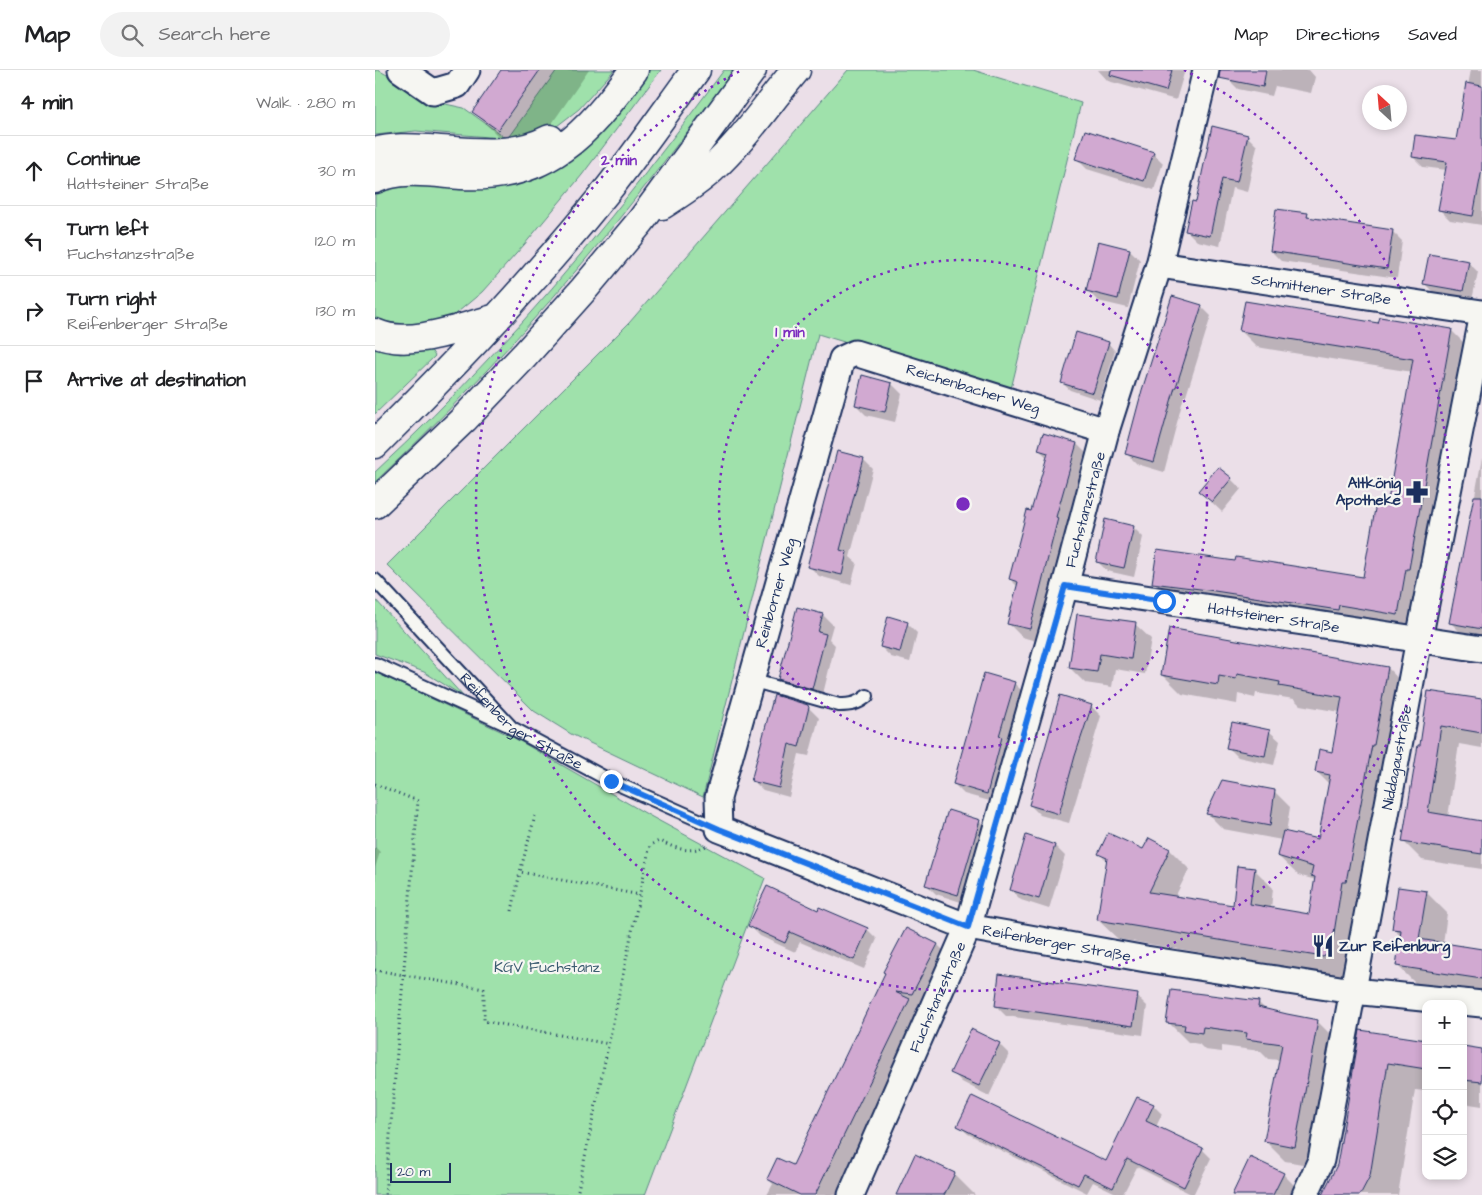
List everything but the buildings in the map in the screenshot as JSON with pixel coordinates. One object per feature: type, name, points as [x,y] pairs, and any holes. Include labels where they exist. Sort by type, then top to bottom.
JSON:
[{"type":"highway","points":[[375,152],[406,148],[484,153],[524,149],[560,134],[576,121],[620,70]]},
{"type":"highway","points":[[375,179],[386,174],[407,171],[493,175],[532,166],[551,156],[584,130],[634,70]]},
{"type":"highway","points":[[375,444],[437,383],[497,318],[607,191],[695,70]]},
{"type":"highway","points":[[375,504],[464,419],[584,289],[641,221],[752,70]]},
{"type":"highway","points":[[641,221],[711,170],[739,142],[778,90],[796,70]]},
{"type":"highway","points":[[375,333],[400,339],[421,338],[497,318]]},
{"type":"street","points":[[401,70],[433,92],[457,85],[467,70]]},
{"type":"street","name":"Fuchstanzstraße","points":[[851,1195],[968,927],[1065,586],[1106,431],[1159,265],[1206,70]]},
{"type":"street","name":"Schmittener Straße","points":[[1159,265],[1482,313]]},
{"type":"street","name":"Niddagaustraße","points":[[1305,1195],[1321,1160],[1419,639],[1482,318]]},
{"type":"street","name":"Reichenbacher Weg","points":[[842,358],[855,352],[1106,431]]},
{"type":"street","name":"Reinborner Weg","points":[[716,836],[718,798],[842,358]]},
{"type":"street","name":"Hattsteiner Straße","points":[[1065,586],[1482,649]]},
{"type":"street","name":"Reifenberger Straße","points":[[716,836],[968,927],[1146,959],[1353,991],[1482,1004]]},
{"type":"lane","name":"Reifenberger Straße","points":[[375,580],[512,728],[716,836]]},
{"type":"lane","points":[[375,664],[512,728]]},
{"type":"lane","points":[[751,680],[839,705],[849,706],[860,702],[867,696]]},
{"type":"path","points":[[375,784],[418,801],[385,1195]]},
{"type":"path","points":[[512,911],[535,816]]},
{"type":"path","points":[[577,1195],[650,845],[659,841],[678,849],[698,850],[716,836]]},
{"type":"path","points":[[520,872],[640,895]]},
{"type":"path","points":[[375,970],[485,989],[484,1021],[609,1044]]},
{"type":"green space","points":[[375,70],[436,102],[464,108],[506,138],[416,131],[375,135]]},
{"type":"green space","points":[[557,70],[614,70],[579,109],[557,126],[526,140],[507,138]]},
{"type":"green space","points":[[647,70],[661,70],[582,175],[482,292],[452,317],[424,329],[375,324],[375,192],[405,185],[424,185],[454,189],[516,186],[543,177],[566,161]]},
{"type":"green space","points":[[724,70],[733,70],[646,185],[550,301],[482,376],[375,482],[375,472],[462,387],[582,253],[640,181]]},
{"type":"green space","points":[[848,70],[973,70],[1081,103],[1010,393],[818,334],[703,797],[571,734],[534,711],[387,565],[629,323]]},
{"type":"green space","points":[[375,348],[400,354],[430,349],[435,356],[375,414]]},
{"type":"green space","points":[[375,599],[463,696],[424,672],[375,654]]},
{"type":"green space","name":"KGV Fuchstanz","points":[[375,672],[511,736],[652,817],[765,878],[645,1195],[375,1195]]},
{"type":"place","name":"Altkönig Apotheke","points":[[1417,492]]},
{"type":"place","name":"Zur Reifenburg","points":[[1323,946]]},
{"type":"route","points":[[611,781],[719,829],[968,927],[1065,586],[1164,601]]}]
